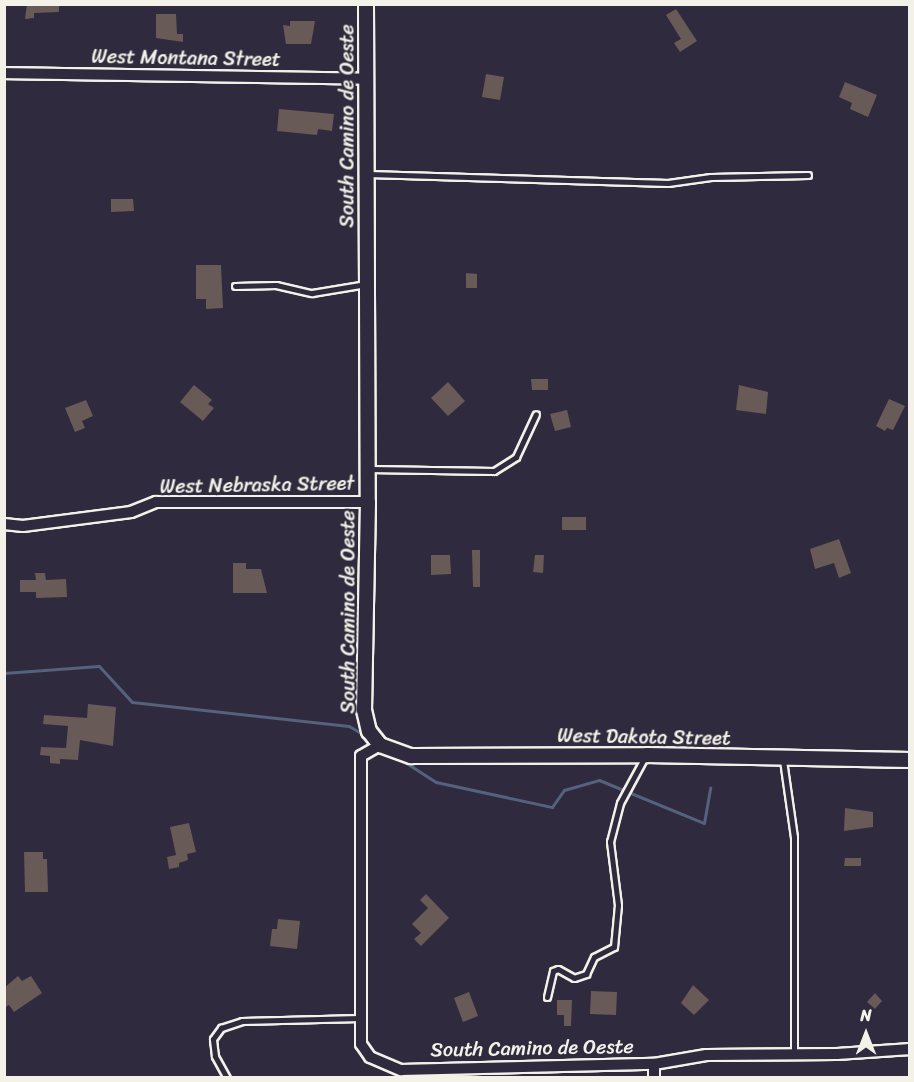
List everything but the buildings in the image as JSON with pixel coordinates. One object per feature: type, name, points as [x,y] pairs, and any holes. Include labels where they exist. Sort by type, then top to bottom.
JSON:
[{"type":"street","name":"South Camino de Oeste","points":[[366,4],[368,502],[364,711],[369,731],[380,745],[361,756],[361,1044],[370,1057],[401,1070],[654,1064],[706,1055],[909,1049]]},
{"type":"street","name":"West Montana Street","points":[[6,71],[366,79]]},
{"type":"street","name":"West Nebraska Street","points":[[4,524],[23,526],[131,512],[156,502],[368,502]]},
{"type":"street","name":"West Dakota Street","points":[[380,745],[411,756],[647,754],[783,759],[909,760]]},
{"type":"street","points":[[654,1064],[654,1077]]},
{"type":"lane","points":[[366,174],[668,183],[808,175]]},
{"type":"lane","points":[[235,286],[276,285],[312,293],[366,284]]},
{"type":"lane","points":[[367,470],[494,471],[516,457],[536,414]]},
{"type":"lane","points":[[547,997],[553,971],[558,969],[574,978],[586,974],[594,957],[614,947],[618,905],[610,842],[620,803],[642,769],[647,754]]},
{"type":"lane","points":[[783,759],[794,837],[794,1054]]},
{"type":"lane","points":[[227,1077],[214,1056],[213,1039],[221,1028],[242,1021],[361,1018]]},
{"type":"waterway","points":[[4,673],[99,666],[132,702],[349,726],[367,737]]},
{"type":"waterway","points":[[400,759],[436,782],[552,807],[564,790],[599,780],[704,823],[710,788]]}]
